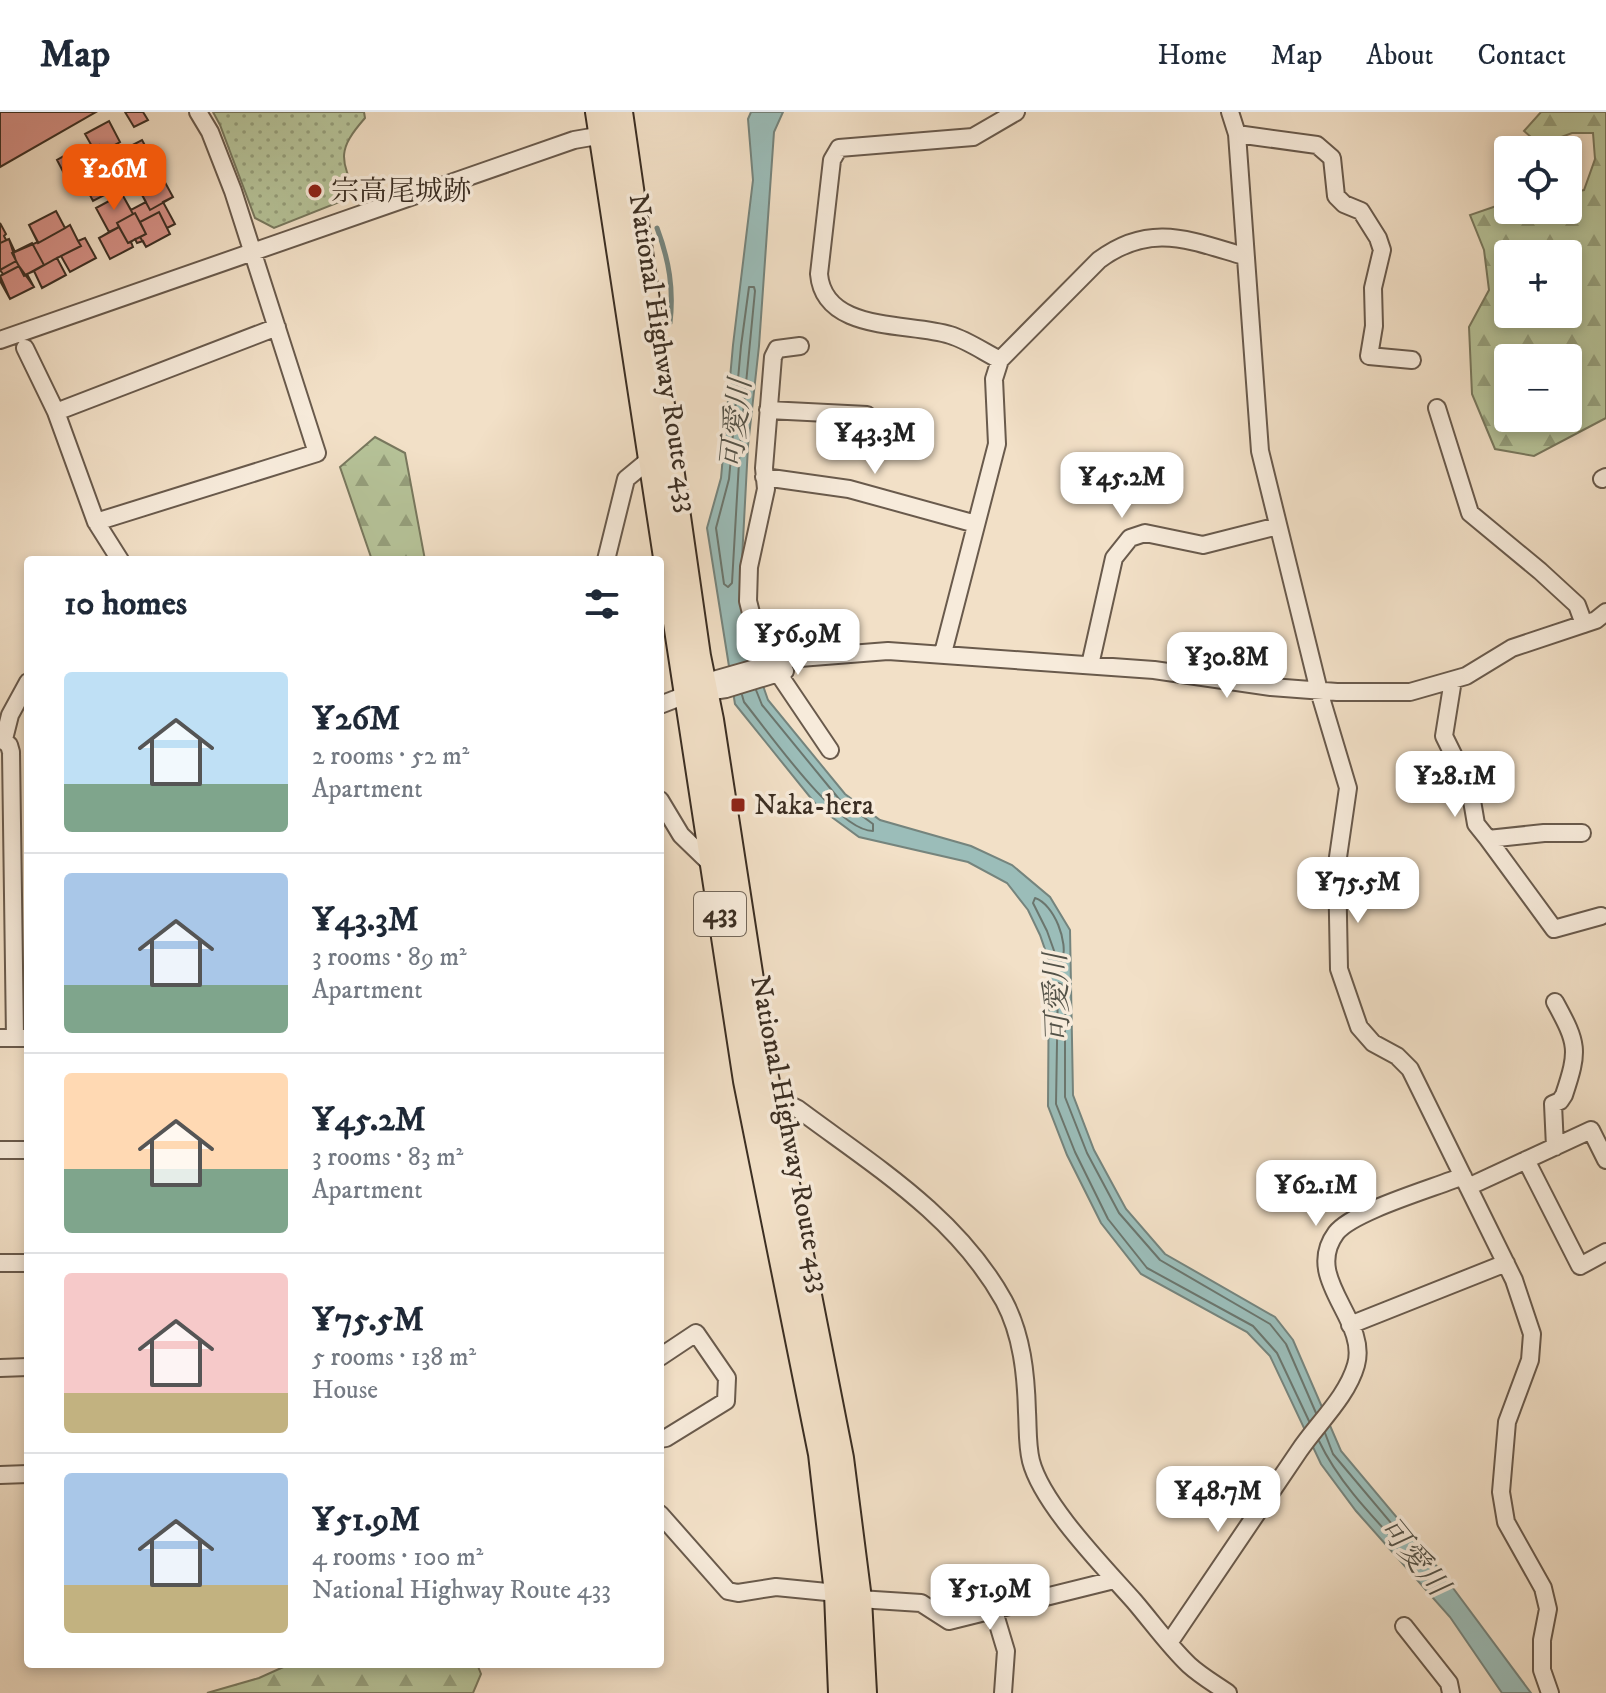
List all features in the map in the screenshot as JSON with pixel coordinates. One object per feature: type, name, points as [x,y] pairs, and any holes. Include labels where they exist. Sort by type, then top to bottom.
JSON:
[{"type":"highway","name":"National Highway Route 433","points":[[610,123],[649,460],[709,688],[712,865],[760,1097],[864,1693]]},
{"type":"highway","name":"National Highway Route 433","points":[[610,123],[709,688],[760,1097]]},
{"type":"highway","name":"National Highway Route 433","points":[[841,1693],[848,1596]]},
{"type":"street","points":[[96,522],[317,453],[233,191],[210,132],[198,112]]},
{"type":"street","points":[[1000,360],[948,334],[852,316],[826,298],[819,274],[832,160],[839,148],[973,137],[1016,112]]},
{"type":"street","points":[[1230,112],[1237,134],[1260,451],[1319,691],[1348,788],[1337,864],[1339,969],[1359,1027],[1373,1043],[1397,1056],[1410,1069],[1514,1280],[1532,1334],[1530,1360],[1507,1422],[1501,1492],[1506,1522],[1543,1588],[1548,1609],[1542,1640],[1542,1670],[1550,1693]]},
{"type":"street","points":[[0,340],[574,140],[610,123]]},
{"type":"street","points":[[1237,134],[1317,145],[1332,158],[1336,196],[1344,204],[1361,211],[1382,250],[1373,288],[1374,326],[1369,356],[1412,360]]},
{"type":"street","points":[[943,653],[997,444],[994,379],[1000,360],[1099,260],[1116,248],[1158,236],[1185,239],[1244,256]]},
{"type":"street","points":[[56,412],[277,327]]},
{"type":"street","points":[[800,346],[782,347],[774,352],[765,492],[747,584],[752,617],[771,669],[830,750]]},
{"type":"street","points":[[25,348],[56,412],[96,522],[117,556]]},
{"type":"street","points":[[1437,408],[1470,513],[1577,605],[1584,624]]},
{"type":"street","points":[[768,410],[867,415]]},
{"type":"street","points":[[607,556],[626,479],[649,460]]},
{"type":"street","points":[[764,477],[849,489],[976,524]]},
{"type":"street","points":[[1090,665],[1114,558],[1130,538],[1145,533],[1203,545],[1278,526]]},
{"type":"street","points":[[664,704],[817,655],[888,651],[1193,674],[1271,687],[1319,691],[1410,692],[1466,676],[1512,648],[1596,620],[1606,612]]},
{"type":"street","points":[[1453,680],[1444,736],[1470,789],[1476,824],[1554,929],[1601,916]]},
{"type":"street","points":[[14,1038],[11,752],[2,739],[10,715],[24,689]]},
{"type":"street","points":[[664,807],[681,835],[712,865]]},
{"type":"street","points":[[1488,839],[1544,833],[1582,833]]},
{"type":"street","points":[[1555,1002],[1576,1049],[1564,1095],[1553,1104],[1555,1147]]},
{"type":"street","points":[[760,1097],[798,1109],[930,1208],[990,1281],[1013,1319],[1019,1340],[1029,1448],[1034,1472],[1050,1501],[1169,1643],[1201,1675],[1228,1693]]},
{"type":"street","points":[[1169,1643],[1301,1448],[1347,1386],[1357,1356],[1357,1341],[1327,1275],[1327,1251],[1337,1232],[1358,1217],[1526,1160],[1591,1130],[1606,1160]]},
{"type":"street","points":[[0,1150],[24,1150]]},
{"type":"street","points":[[1526,1160],[1580,1266],[1606,1252]]},
{"type":"street","points":[[0,1263],[24,1263]]},
{"type":"street","points":[[1350,1325],[1506,1263]]},
{"type":"street","points":[[664,1354],[696,1333],[727,1378],[726,1401],[664,1438]]},
{"type":"street","points":[[0,1368],[24,1367]]},
{"type":"street","points":[[0,1475],[24,1474]]},
{"type":"street","points":[[664,1519],[728,1591],[738,1593],[776,1587],[921,1603],[949,1621],[1114,1580]]},
{"type":"street","points":[[994,1611],[1006,1651],[1003,1693]]},
{"type":"street","points":[[1404,1626],[1449,1683],[1451,1693]]},
{"type":"green space","points":[[213,112],[364,112],[365,118],[350,138],[344,154],[347,172],[357,195],[274,228],[255,218]]},
{"type":"green space","points":[[1541,112],[1606,112],[1606,418],[1582,431],[1582,344],[1494,344],[1494,432],[1579,432],[1534,456],[1495,449],[1472,394],[1469,327],[1489,290],[1484,250],[1470,215],[1494,207],[1494,224],[1582,224],[1582,190],[1595,159],[1593,133],[1530,136],[1524,131]]},
{"type":"green space","points":[[375,437],[405,453],[424,556],[371,556],[340,467]]},
{"type":"green space","points":[[281,1668],[479,1668],[481,1674],[473,1693],[207,1693],[259,1678]]},
{"type":"water","name":"可愛川","points":[[751,112],[783,112],[774,132],[759,346],[748,446],[740,597],[751,651],[768,700],[845,794],[880,820],[971,846],[1012,865],[1050,897],[1070,930],[1073,1095],[1094,1150],[1126,1209],[1165,1254],[1275,1317],[1293,1340],[1341,1451],[1430,1557],[1531,1693],[1502,1693],[1450,1617],[1356,1511],[1321,1464],[1270,1356],[1247,1332],[1141,1274],[1101,1223],[1067,1155],[1048,1106],[1049,961],[1028,910],[1007,883],[968,862],[859,837],[818,807],[735,704],[707,528],[721,478],[753,180],[748,119]]},
{"type":"building","points":[[0,112],[96,112],[0,167]]},
{"type":"building","points":[[125,112],[143,112],[148,120],[134,127]]},
{"type":"building","points":[[109,121],[120,142],[102,152],[118,188],[93,201],[81,178],[91,173],[89,169],[68,181],[57,160],[80,147],[84,153],[93,148],[85,134]]},
{"type":"building","points":[[142,140],[173,197],[150,210],[119,152]]},
{"type":"building","points":[[142,140],[173,197],[163,202],[175,224],[167,228],[170,234],[146,247],[143,241],[137,243],[135,239],[131,242],[133,247],[110,259],[99,238],[109,232],[96,208],[122,194],[131,210],[146,202],[119,152]]},
{"type":"building","points":[[99,145],[110,167],[93,176],[81,154]]},
{"type":"building","points":[[122,194],[133,214],[109,232],[96,208]]},
{"type":"building","points":[[56,211],[65,228],[38,243],[29,225]]},
{"type":"building","points":[[56,211],[65,228],[70,225],[78,241],[85,238],[96,258],[70,272],[61,256],[57,258],[66,275],[42,288],[34,271],[27,274],[34,287],[10,299],[0,281],[3,274],[0,270],[0,223],[6,240],[9,239],[15,252],[38,242],[29,225]]},
{"type":"building","points":[[159,212],[170,234],[146,247],[140,237],[146,234],[140,222]]},
{"type":"building","points":[[135,213],[146,234],[128,243],[117,223]]},
{"type":"building","points":[[119,227],[133,247],[110,259],[99,238]]},
{"type":"building","points":[[85,238],[96,258],[70,272],[61,256],[81,246],[78,241]]},
{"type":"building","points":[[9,239],[16,261],[0,270],[0,243]]},
{"type":"building","points":[[32,243],[44,265],[24,276],[12,253]]},
{"type":"building","points":[[57,258],[66,275],[42,288],[34,271]]},
{"type":"building","points":[[19,266],[34,287],[10,299],[0,276]]},
{"type":"waterway","points":[[657,228],[670,275],[670,323]]},
{"type":"place","name":"宗高尾城跡","points":[[315,191]]},
{"type":"place","name":"Naka-hera","points":[[738,805]]}]
